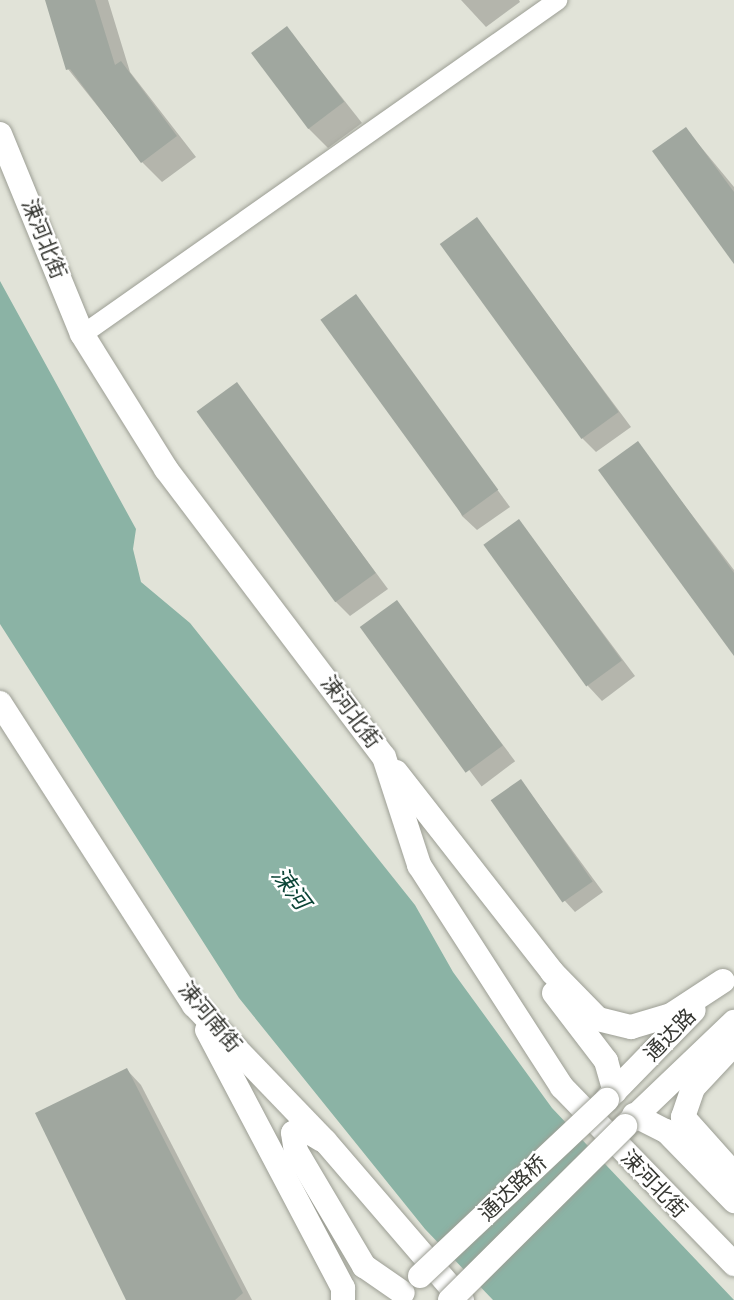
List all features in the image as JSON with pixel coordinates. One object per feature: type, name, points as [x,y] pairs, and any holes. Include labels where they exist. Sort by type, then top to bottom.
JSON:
[{"type":"main road","name":"涑河北街","points":[[0,134],[82,334],[166,469],[384,757],[419,865],[430,884],[562,1087],[734,1264]]},
{"type":"main road","name":"涑河南街","points":[[1,705],[194,1005],[324,1141],[462,1300]]},
{"type":"main road","points":[[384,757],[552,972],[598,1018],[631,1027],[671,1015],[729,975]]},
{"type":"main road","points":[[430,884],[438,866],[446,862],[456,866],[606,1061],[611,1096]]},
{"type":"main road","name":"通达路","points":[[611,1096],[729,975]]},
{"type":"main road","points":[[194,1005],[343,1288],[342,1300]]},
{"type":"main road","name":"通达路","points":[[630,1120],[734,1022]]},
{"type":"main road","points":[[734,1044],[693,1088],[683,1116],[734,1174]]},
{"type":"main road","name":"通达路桥","points":[[407,1290],[611,1096]]},
{"type":"main road","points":[[630,1120],[666,1131],[734,1201]]},
{"type":"main road","name":"通达路桥","points":[[450,1300],[630,1120]]},
{"type":"main road","points":[[324,1141],[302,1128],[293,1133],[296,1151],[364,1266],[407,1290]]},
{"type":"street","points":[[82,334],[557,0]]},
{"type":"water","name":"涑河","points":[[0,281],[136,529],[133,549],[141,582],[190,623],[415,905],[453,972],[552,1108],[734,1300],[493,1300],[425,1229],[239,998],[0,624]]},
{"type":"building","points":[[45,0],[95,0],[115,65],[121,61],[177,136],[141,163],[70,69],[66,70]]},
{"type":"building","points":[[287,26],[344,102],[308,129],[251,53]]},
{"type":"building","points":[[686,127],[734,192],[734,264],[652,151]]},
{"type":"building","points":[[477,217],[619,412],[581,439],[440,244]]},
{"type":"building","points":[[356,294],[498,490],[463,516],[320,320]]},
{"type":"building","points":[[237,382],[376,573],[335,602],[197,411]]},
{"type":"building","points":[[638,441],[734,573],[734,656],[598,470]]},
{"type":"building","points":[[519,519],[622,661],[586,686],[483,545]]},
{"type":"building","points":[[397,600],[503,746],[466,773],[360,627]]},
{"type":"building","points":[[521,779],[593,881],[562,903],[491,800]]},
{"type":"building","points":[[127,1068],[243,1293],[235,1300],[126,1300],[35,1113]]}]
